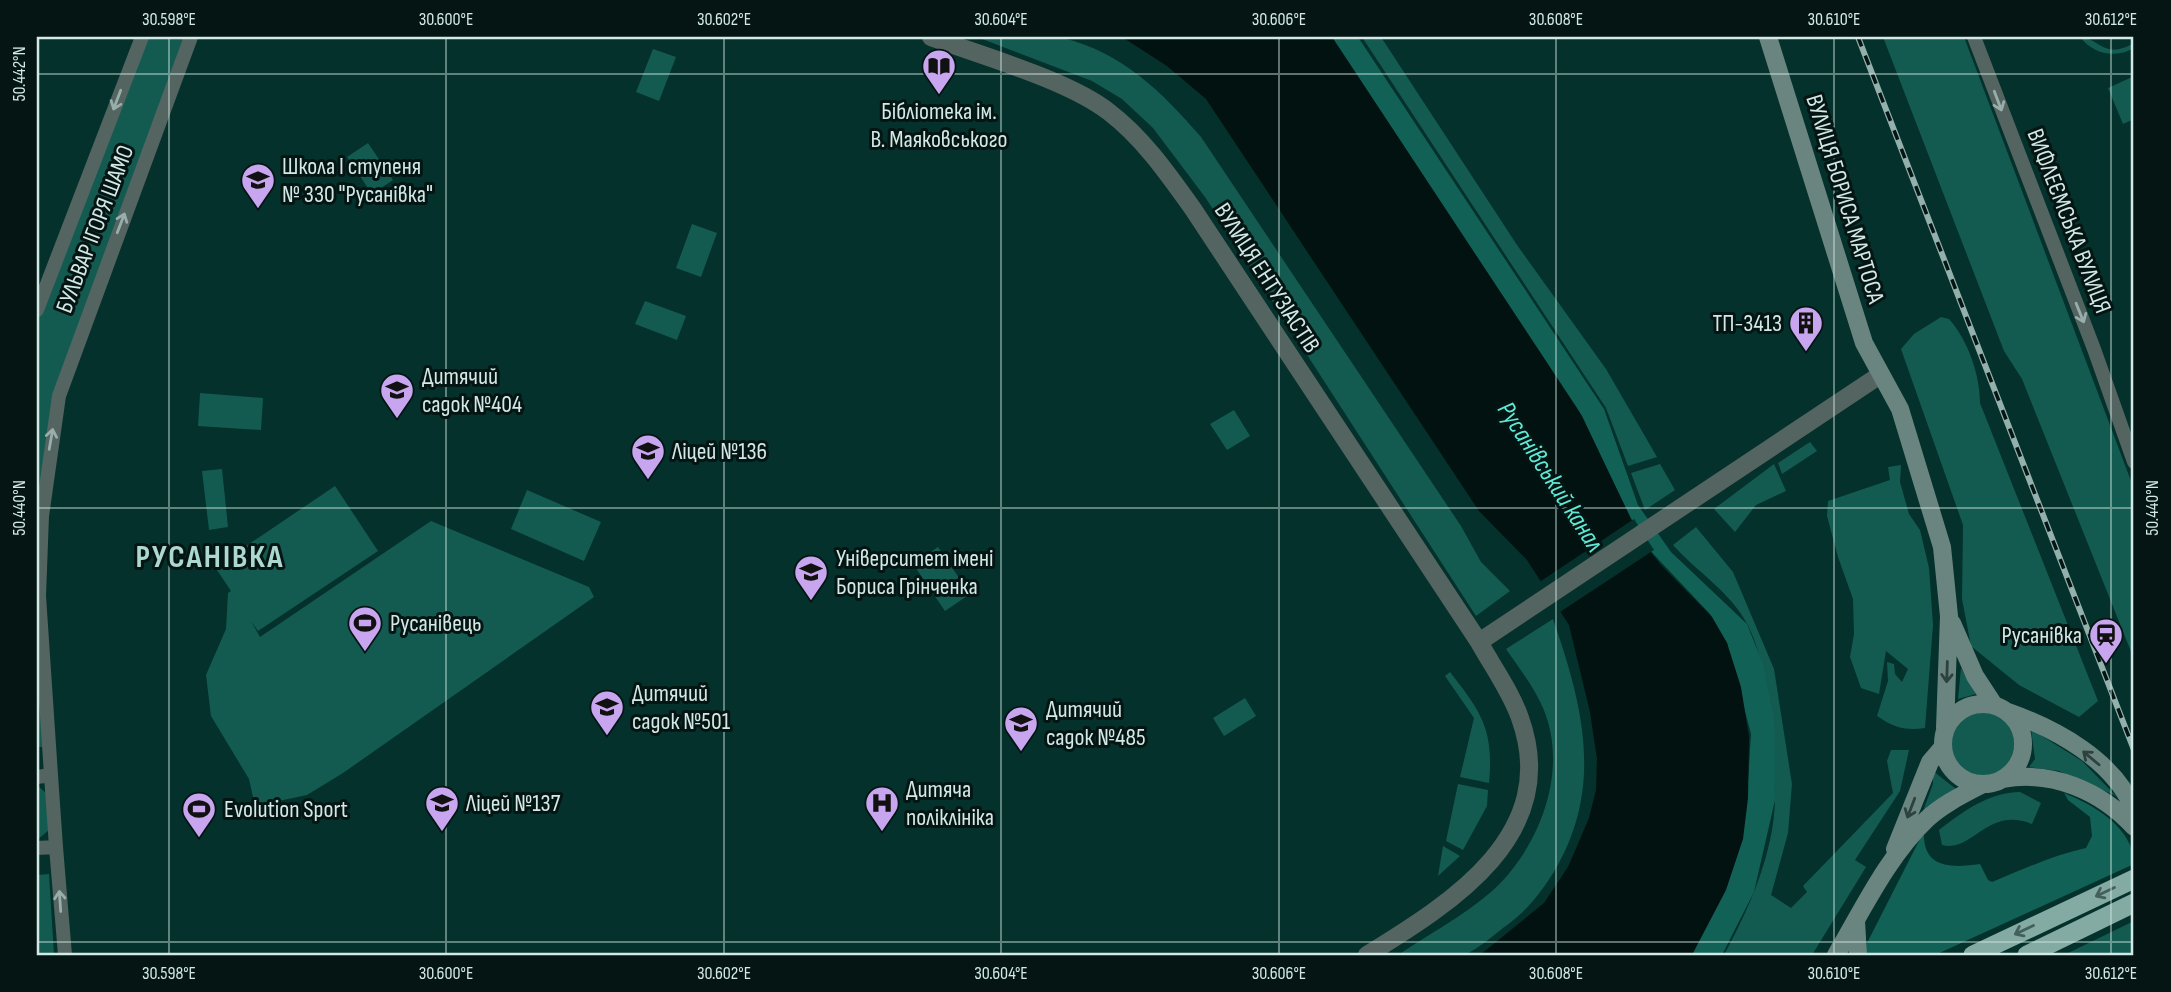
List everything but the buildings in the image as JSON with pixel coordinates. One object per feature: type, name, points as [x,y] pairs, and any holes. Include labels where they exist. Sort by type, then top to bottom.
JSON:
[{"type":"highway","points":[[1973,955],[2134,879]]},
{"type":"highway","points":[[2027,955],[2134,903]]},
{"type":"main road","name":"ВУЛИЦЯ БОРИСА МАРТОСА","points":[[1768,37],[1864,343],[1900,409],[1935,519],[1946,572],[1949,616],[1945,728]]},
{"type":"main road","name":"ВУЛИЦЯ БОРИСА МАРТОСА","points":[[1949,616],[1975,676],[2001,708]]},
{"type":"main road","points":[[1983,784],[1971,783],[1951,770],[1942,748],[1945,728],[1951,718],[1971,705],[2001,708],[2039,723],[2087,754],[2110,775],[2127,795],[2134,810]]},
{"type":"main road","points":[[2001,708],[2016,720],[2023,746],[2013,770],[2003,779]]},
{"type":"main road","points":[[1885,872],[1930,762],[1942,748]]},
{"type":"main road","points":[[1836,955],[1885,872],[1926,820],[1955,799],[1983,784],[2020,776],[2060,781],[2102,799],[2134,827]]},
{"type":"main road","points":[[1856,921],[1858,955]]},
{"type":"street","name":"БУЛЬВАР ІГОРЯ ШАМО","points":[[37,310],[142,37]]},
{"type":"street","name":"БУЛЬВАР ІГОРЯ ШАМО","points":[[56,847],[44,776],[39,596],[42,516],[59,396],[191,37]]},
{"type":"street","name":"ВУЛИЦЯ ЕНТУЗІАСТІВ","points":[[932,37],[1077,93],[1125,124],[1154,156],[1193,209],[1479,642],[1520,716],[1527,741],[1525,800],[1513,830],[1495,859],[1472,883],[1426,918],[1367,955]]},
{"type":"street","name":"ВИФЛЕЄМСЬКА ВУЛИЦЯ","points":[[1974,37],[2094,349],[2134,462]]},
{"type":"street","points":[[1479,642],[1689,505],[1880,375]]},
{"type":"street","points":[[37,848],[56,847],[65,955]]},
{"type":"green space","points":[[1044,35],[1085,45],[1123,64],[1171,105],[1201,137],[1461,526],[1481,562],[1510,591],[1476,616],[1205,197],[1153,128],[1122,99],[1092,81],[977,37]]},
{"type":"green space","points":[[142,37],[191,37],[75,346],[42,516],[47,747],[37,747],[37,310]]},
{"type":"green space","points":[[1332,37],[1358,37],[1604,409],[1638,505],[1671,552],[1747,624],[1763,664],[1774,719],[1775,800],[1754,892],[1722,955],[1692,955],[1748,781],[1751,734],[1727,643],[1710,614],[1643,543],[1579,411]]},
{"type":"green space","points":[[1362,37],[1381,37],[1517,245],[1606,369],[1657,457],[1628,466],[1606,408]]},
{"type":"green space","points":[[1883,37],[1964,37],[2134,489],[2134,659],[2022,379],[2004,351]]},
{"type":"green space","points":[[2080,37],[2109,49],[2116,50],[2134,43],[2134,48],[2119,53],[2105,53],[2091,47]]},
{"type":"green space","points":[[653,49],[676,57],[659,101],[636,92]]},
{"type":"green space","points":[[2132,77],[2134,119],[2123,124],[2108,88]]},
{"type":"green space","points":[[368,143],[393,180],[372,194],[347,157]]},
{"type":"green space","points":[[692,224],[717,233],[701,277],[676,268]]},
{"type":"green space","points":[[645,301],[686,316],[677,340],[635,324]]},
{"type":"green space","points":[[1941,317],[1949,319],[1956,327],[1972,358],[1980,403],[2098,701],[2079,717],[2019,685],[1971,646],[1962,599],[1963,525],[1901,349],[1914,334]]},
{"type":"green space","points":[[200,393],[263,398],[261,430],[198,426]]},
{"type":"green space","points":[[1234,410],[1250,436],[1227,450],[1210,424]]},
{"type":"green space","points":[[1810,442],[1817,451],[1782,474],[1778,463]]},
{"type":"green space","points":[[1660,464],[1675,490],[1645,510],[1631,473]]},
{"type":"green space","points":[[1774,464],[1786,491],[1756,505],[1735,532],[1714,509]]},
{"type":"green space","points":[[1901,465],[1900,482],[1909,514],[1920,530],[1929,568],[1933,625],[1925,728],[1918,729],[1900,727],[1877,716],[1888,681],[1887,662],[1894,664],[1895,674],[1902,682],[1908,669],[1886,651],[1879,694],[1861,688],[1850,657],[1854,634],[1853,599],[1827,516],[1828,501],[1890,480],[1888,467]]},
{"type":"green space","points":[[222,469],[228,527],[209,530],[202,471]]},
{"type":"green space","name":"Русанівець","points":[[335,486],[378,551],[258,631],[251,621],[260,637],[431,521],[589,587],[594,597],[343,773],[307,795],[255,806],[249,779],[211,716],[206,675],[226,629],[228,593],[231,591],[215,567]]},
{"type":"green space","points":[[527,490],[601,522],[584,561],[511,529]]},
{"type":"green space","points":[[1696,527],[1733,572],[1774,669],[1792,784],[1788,833],[1771,895],[1791,908],[1807,892],[1803,886],[1893,793],[1887,761],[1891,750],[1909,750],[1900,791],[1855,860],[1866,867],[1812,955],[1724,955],[1751,900],[1765,860],[1774,819],[1774,779],[1764,682],[1760,657],[1752,634],[1731,601],[1673,545]]},
{"type":"green space","points":[[938,547],[970,594],[945,611],[913,564]]},
{"type":"green space","points":[[1553,619],[1573,683],[1584,746],[1580,808],[1570,839],[1555,870],[1534,900],[1514,920],[1479,947],[1455,956],[1398,955],[1491,892],[1523,854],[1536,831],[1551,783],[1553,757],[1550,732],[1539,700],[1506,649]]},
{"type":"green space","points":[[1961,668],[1976,694],[1958,699]]},
{"type":"green space","points":[[1450,672],[1483,722],[1489,748],[1489,783],[1460,777],[1474,718],[1445,676]]},
{"type":"green space","points":[[1245,698],[1256,716],[1224,736],[1213,718]]},
{"type":"green space","points":[[1982,712],[2005,721],[2014,744],[2005,767],[1982,776],[1959,767],[1950,744],[1959,721]]},
{"type":"green space","points":[[2031,729],[2082,761],[2116,796],[2059,771],[2029,767],[2035,759]]},
{"type":"green space","points":[[1933,771],[1956,789],[1923,811],[1933,784]]},
{"type":"green space","points":[[1458,784],[1488,790],[1487,806],[1463,850],[1446,841]]},
{"type":"green space","points":[[37,785],[47,794],[49,830],[37,840]]},
{"type":"green space","points":[[2020,792],[2041,803],[2032,824],[2016,820],[2003,821],[1963,843],[1942,845],[1939,830],[1957,816],[1987,799]]},
{"type":"green space","points":[[2064,793],[2099,811],[2120,829],[2132,851],[2134,864],[1935,955],[1865,955],[1866,945],[1924,831],[1928,853],[1933,859],[1949,865],[1980,864],[1988,880],[1992,882],[2050,858],[2086,848],[2092,836],[2090,817],[2068,800]]},
{"type":"green space","points":[[1443,846],[1460,856],[1438,876]]},
{"type":"green space","points":[[49,874],[54,955],[37,955],[37,875]]},
{"type":"green space","points":[[2134,921],[2134,955],[2064,955]]},
{"type":"water","name":"Русанівський канал","points":[[1122,37],[1332,37],[1582,416],[1640,538],[1661,565],[1712,617],[1727,643],[1741,687],[1749,737],[1748,798],[1743,839],[1726,890],[1692,955],[1480,955],[1544,903],[1568,867],[1589,818],[1596,790],[1597,759],[1590,712],[1569,625],[1527,560],[1479,511],[1206,99],[1167,66]]},
{"type":"pier","points":[[1634,519],[1654,550],[1557,614],[1538,583]]},
{"type":"railway","points":[[1858,37],[2134,750]]},
{"type":"place","name":"Бібліотека ім. В. Маяковського","points":[[939,96]]},
{"type":"place","name":"Школа І ступеня № 330 \"Русанівка\"","points":[[258,210]]},
{"type":"place","name":"ТП-3413","points":[[1806,353]]},
{"type":"place","name":"Дитячий садок №404","points":[[397,420]]},
{"type":"place","name":"Ліцей №136","points":[[648,481]]},
{"type":"place","name":"Університет імені Бориса Грінченка","points":[[811,602]]},
{"type":"place","name":"Русанівець","points":[[365,653]]},
{"type":"place","name":"Русанівка","points":[[2106,665]]},
{"type":"place","name":"Дитячий садок №501","points":[[607,737]]},
{"type":"place","name":"Дитячий садок №485","points":[[1021,753]]},
{"type":"place","name":"Ліцей №137","points":[[442,833]]},
{"type":"place","name":"Дитяча поліклініка","points":[[882,833]]},
{"type":"place","name":"Evolution Sport","points":[[199,839]]},
{"type":"district","name":"РУСАНІВКА","points":[[210,557]]}]
